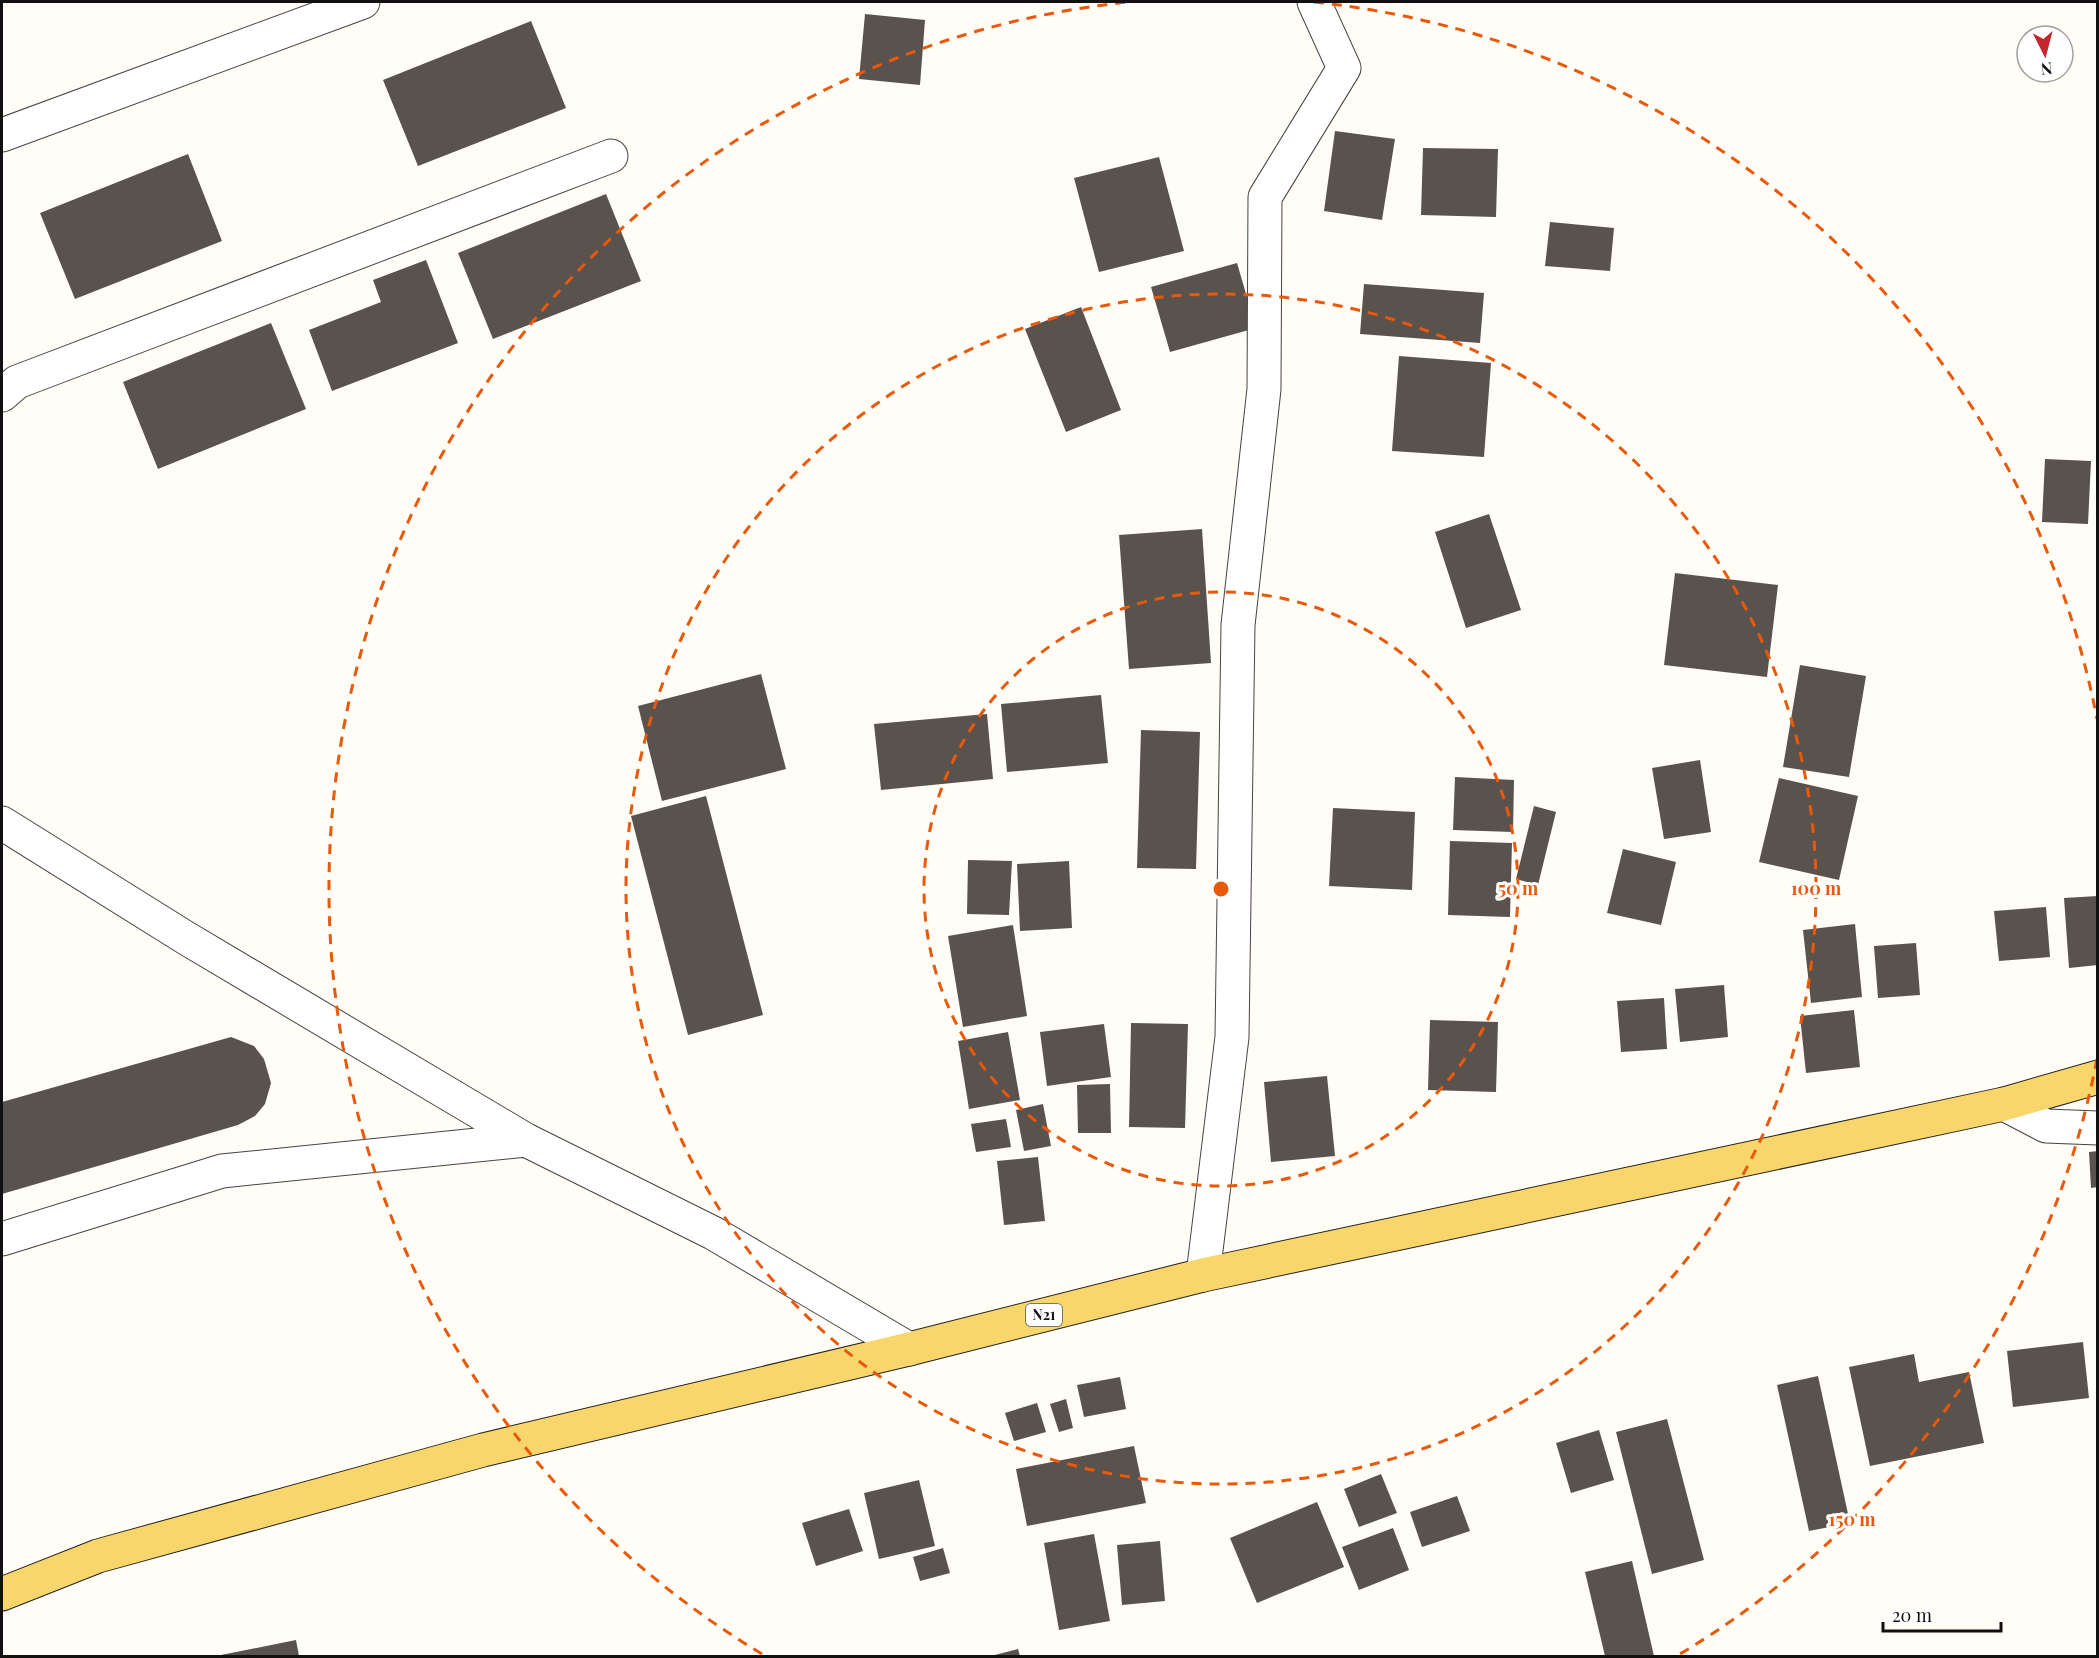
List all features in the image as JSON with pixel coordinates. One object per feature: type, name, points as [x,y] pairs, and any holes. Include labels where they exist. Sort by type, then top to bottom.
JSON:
[{"type":"main road","name":"N21","points":[[2,1594],[98,1556],[483,1450],[909,1349],[1203,1275],[2004,1104],[2097,1077]]},
{"type":"street","points":[[2,135],[363,2]]},
{"type":"street","points":[[1203,1275],[1232,1037],[1238,625],[1264,389],[1265,197],[1344,68],[1314,2]]},
{"type":"street","points":[[2,395],[17,382],[611,156]]},
{"type":"street","points":[[2,823],[196,944],[526,1140],[713,1233],[909,1349]]},
{"type":"street","points":[[2004,1104],[2046,1126],[2097,1128]]},
{"type":"street","points":[[2,1239],[222,1171],[526,1140]]},
{"type":"building","points":[[865,14],[925,20],[920,85],[859,79]]},
{"type":"building","points":[[531,21],[566,108],[418,166],[383,80]]},
{"type":"building","points":[[1335,131],[1395,139],[1382,220],[1324,211]]},
{"type":"building","points":[[1423,148],[1498,149],[1496,217],[1421,215]]},
{"type":"building","points":[[188,154],[222,241],[75,299],[40,213]]},
{"type":"building","points":[[1159,157],[1184,251],[1099,272],[1074,178]]},
{"type":"building","points":[[606,194],[641,281],[493,339],[458,253]]},
{"type":"building","points":[[1550,222],[1614,228],[1610,271],[1545,266]]},
{"type":"building","points":[[426,260],[458,343],[332,391],[309,330],[381,302],[373,280]]},
{"type":"building","points":[[1237,263],[1256,328],[1170,352],[1151,287]]},
{"type":"building","points":[[1364,284],[1484,293],[1480,343],[1360,334]]},
{"type":"building","points":[[1081,307],[1121,410],[1066,432],[1025,329]]},
{"type":"building","points":[[271,323],[306,409],[158,469],[123,382]]},
{"type":"building","points":[[1399,356],[1491,363],[1484,457],[1392,451]]},
{"type":"building","points":[[2045,459],[2091,461],[2088,524],[2042,522]]},
{"type":"building","points":[[1489,514],[1521,610],[1466,628],[1435,532]]},
{"type":"building","points":[[1202,529],[1211,663],[1129,669],[1119,535]]},
{"type":"building","points":[[1675,573],[1778,585],[1767,677],[1664,665]]},
{"type":"building","points":[[1800,665],[1866,676],[1849,777],[1783,767]]},
{"type":"building","points":[[761,674],[786,769],[662,801],[638,706]]},
{"type":"building","points":[[1101,695],[1108,763],[1007,772],[1001,704]]},
{"type":"building","points":[[987,714],[993,779],[881,790],[874,724]]},
{"type":"building","points":[[1141,730],[1200,732],[1196,869],[1137,868]]},
{"type":"building","points":[[1700,760],[1711,832],[1664,839],[1652,768]]},
{"type":"building","points":[[1455,777],[1514,780],[1513,832],[1453,830]]},
{"type":"building","points":[[1779,778],[1858,796],[1839,880],[1759,862]]},
{"type":"building","points":[[706,796],[763,1015],[688,1035],[631,816]]},
{"type":"building","points":[[1534,806],[1556,812],[1538,885],[1516,879]]},
{"type":"building","points":[[1333,808],[1415,812],[1412,890],[1329,886]]},
{"type":"building","points":[[1450,841],[1512,843],[1510,917],[1448,915]]},
{"type":"building","points":[[1623,849],[1676,862],[1661,925],[1607,913]]},
{"type":"building","points":[[968,860],[1012,861],[1009,915],[967,914]]},
{"type":"building","points":[[1069,861],[1072,928],[1020,931],[1017,864]]},
{"type":"building","points":[[2098,896],[2098,965],[2069,968],[2064,898]]},
{"type":"building","points":[[2046,907],[2050,957],[1999,961],[1994,911]]},
{"type":"building","points":[[1855,924],[1862,997],[1811,1003],[1803,930]]},
{"type":"building","points":[[1013,925],[1027,1016],[963,1027],[948,936]]},
{"type":"building","points":[[1916,943],[1920,995],[1878,998],[1874,946]]},
{"type":"building","points":[[1724,985],[1728,1037],[1680,1042],[1675,989]]},
{"type":"building","points":[[1664,998],[1667,1049],[1621,1052],[1617,1001]]},
{"type":"building","points":[[1854,1010],[1860,1067],[1806,1073],[1800,1016]]},
{"type":"building","points":[[1430,1020],[1498,1022],[1496,1092],[1428,1090]]},
{"type":"building","points":[[1131,1023],[1188,1024],[1185,1128],[1129,1127]]},
{"type":"building","points":[[1104,1024],[1111,1077],[1047,1086],[1040,1032]]},
{"type":"building","points":[[1008,1032],[1020,1100],[969,1109],[958,1041]]},
{"type":"building","points":[[231,1037],[254,1046],[264,1059],[271,1083],[265,1104],[255,1116],[238,1125],[2,1194],[2,1102]]},
{"type":"building","points":[[1327,1076],[1335,1156],[1271,1162],[1264,1082]]},
{"type":"building","points":[[1110,1084],[1111,1133],[1078,1133],[1077,1085]]},
{"type":"building","points":[[1043,1104],[1051,1146],[1024,1151],[1016,1110]]},
{"type":"building","points":[[1006,1119],[1011,1147],[976,1152],[971,1124]]},
{"type":"building","points":[[2098,1151],[2098,1187],[2091,1188],[2089,1152]]},
{"type":"building","points":[[1038,1157],[1045,1221],[1004,1225],[997,1161]]},
{"type":"building","points":[[2083,1342],[2089,1398],[2013,1407],[2007,1351]]},
{"type":"building","points":[[1914,1354],[1919,1382],[1969,1372],[1984,1443],[1870,1466],[1849,1367]]},
{"type":"building","points":[[1818,1376],[1850,1523],[1809,1531],[1777,1385]]},
{"type":"building","points":[[1120,1377],[1126,1409],[1084,1417],[1077,1385]]},
{"type":"building","points":[[1066,1399],[1073,1428],[1059,1432],[1050,1404]]},
{"type":"building","points":[[1037,1403],[1046,1432],[1014,1441],[1005,1413]]},
{"type":"building","points":[[1667,1419],[1704,1560],[1652,1574],[1616,1432]]},
{"type":"building","points":[[1599,1430],[1614,1480],[1571,1493],[1556,1443]]},
{"type":"building","points":[[1134,1446],[1146,1503],[1027,1526],[1016,1469]]},
{"type":"building","points":[[1381,1474],[1397,1513],[1359,1527],[1344,1489]]},
{"type":"building","points":[[919,1480],[935,1546],[879,1559],[864,1493]]},
{"type":"building","points":[[1457,1496],[1470,1531],[1422,1547],[1410,1512]]},
{"type":"building","points":[[1317,1502],[1344,1567],[1257,1603],[1230,1538]]},
{"type":"building","points":[[849,1509],[863,1551],[816,1566],[802,1523]]},
{"type":"building","points":[[1393,1528],[1409,1570],[1359,1590],[1342,1547]]},
{"type":"building","points":[[1094,1534],[1110,1621],[1059,1630],[1044,1543]]},
{"type":"building","points":[[1160,1541],[1165,1601],[1122,1605],[1117,1545]]},
{"type":"building","points":[[943,1548],[950,1573],[920,1581],[913,1557]]},
{"type":"building","points":[[1632,1561],[1654,1656],[1605,1656],[1585,1572]]},
{"type":"building","points":[[296,1640],[299,1656],[221,1656],[221,1655]]},
{"type":"building","points":[[1018,1649],[1020,1656],[991,1656]]}]
